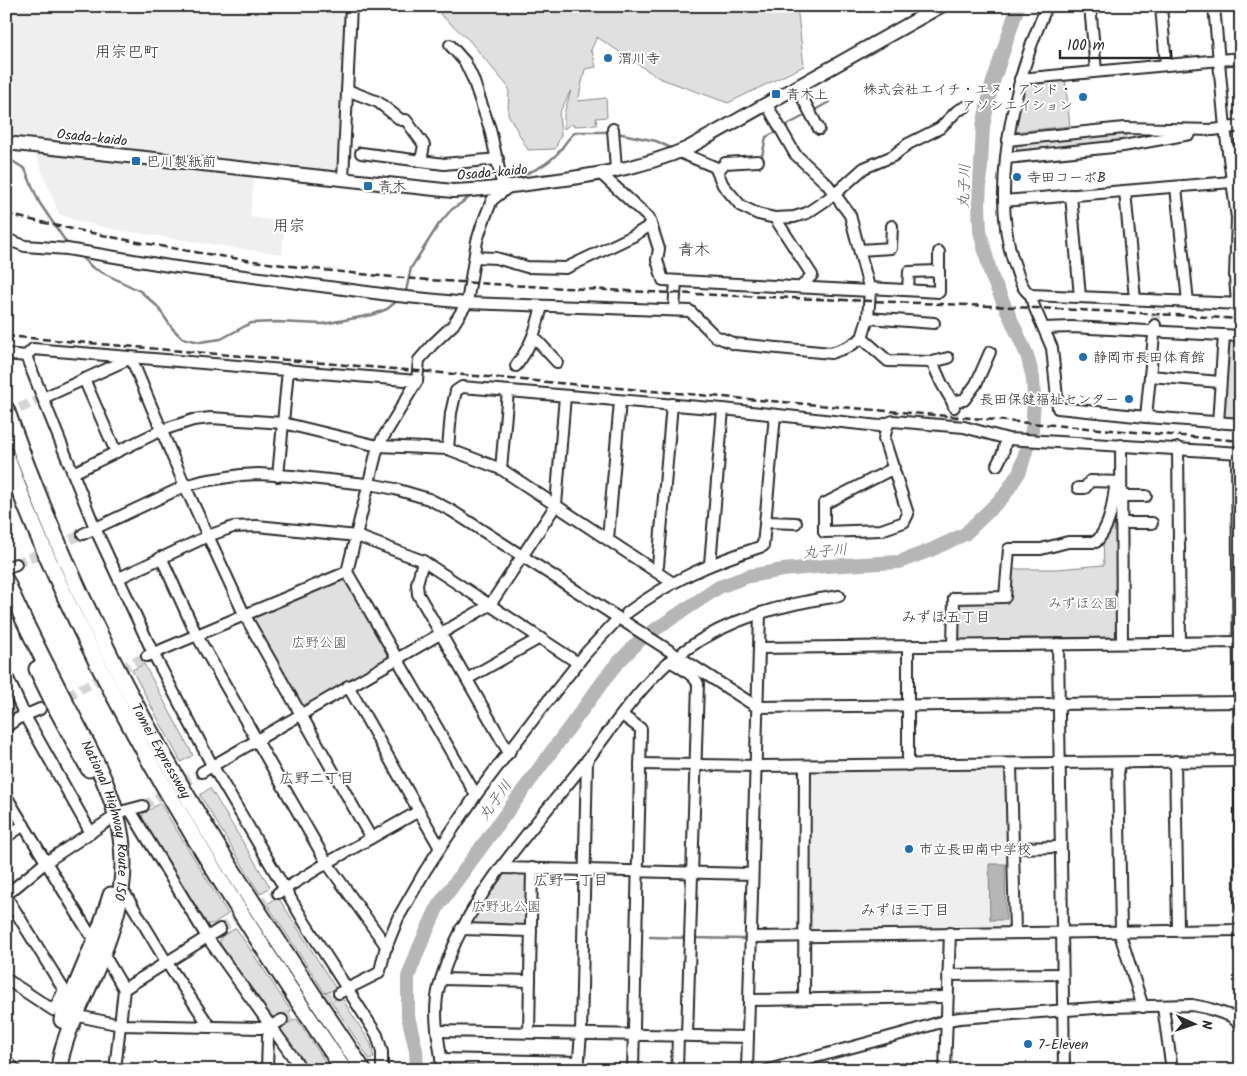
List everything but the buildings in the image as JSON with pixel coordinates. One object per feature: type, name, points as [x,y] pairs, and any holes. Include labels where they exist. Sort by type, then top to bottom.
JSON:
[{"type":"highway","name":"Tomei Expressway","points":[[6,409],[31,476],[69,567],[118,672],[154,739],[252,902],[362,1070]]},
{"type":"highway","name":"Tomei Expressway","points":[[6,455],[74,617],[133,734],[243,918],[344,1070]]},
{"type":"highway","name":"National Highway Route 150","points":[[6,581],[21,615],[102,772],[119,815],[123,849],[121,893],[113,925],[89,987],[68,1032],[63,1046],[59,1070]]},
{"type":"highway","name":"National Highway Route 150","points":[[6,605],[54,704],[92,774],[119,815],[108,908],[59,1028],[49,1070]]},
{"type":"main road","name":"Osada-kaido","points":[[6,143],[453,191],[507,187],[616,170],[678,152],[767,105],[941,6]]},
{"type":"main road","points":[[6,1064],[15,1070]]},
{"type":"street","points":[[343,179],[352,6]]},
{"type":"street","points":[[1047,6],[1020,79],[1006,158],[1004,218],[1009,243],[1021,284],[1025,291],[1031,295],[1135,299],[1157,305],[1188,302],[1239,304],[1237,218],[1225,128],[1214,6]]},
{"type":"street","points":[[1090,6],[1096,71]]},
{"type":"street","points":[[1161,6],[1166,65]]},
{"type":"street","points":[[450,45],[465,62],[473,79],[507,187],[492,200],[477,241],[467,303],[454,325],[432,344],[419,360],[417,381],[378,446],[347,572],[476,795]]},
{"type":"street","points":[[1020,79],[1241,58]]},
{"type":"street","points":[[797,88],[819,129]]},
{"type":"street","points":[[347,90],[378,102],[401,120],[406,120],[424,145],[421,161]]},
{"type":"street","points":[[6,239],[26,246],[67,248],[152,264],[348,291],[467,303],[690,311],[714,336],[735,344],[831,353],[848,347],[862,338],[868,318],[870,290],[860,250],[850,216],[827,184],[795,154],[767,105]]},
{"type":"street","points":[[678,152],[715,167],[723,185],[741,206],[758,214],[775,218],[794,217],[806,213],[835,194],[864,168],[893,156],[908,144],[940,128],[965,107]]},
{"type":"street","points":[[1006,158],[1123,146],[1241,126]]},
{"type":"street","points":[[1008,140],[1124,128],[1213,130]]},
{"type":"street","points":[[613,132],[616,170]]},
{"type":"street","points":[[1228,151],[1241,150]]},
{"type":"street","points":[[361,153],[454,164],[498,159]]},
{"type":"street","points":[[718,171],[725,163],[758,162]]},
{"type":"street","points":[[600,173],[649,218],[659,249],[657,260],[659,271],[664,280],[939,292],[939,252]]},
{"type":"street","points":[[1004,201],[1231,182]]},
{"type":"street","points":[[1176,187],[1188,302]]},
{"type":"street","points":[[1125,190],[1135,299]]},
{"type":"street","points":[[1071,195],[1080,297]]},
{"type":"street","points":[[775,218],[812,275],[801,287]]},
{"type":"street","points":[[474,257],[496,258],[526,267],[566,268],[633,236],[651,225]]},
{"type":"street","points":[[860,250],[891,248],[892,226]]},
{"type":"street","points":[[908,290],[909,272],[938,270]]},
{"type":"street","points":[[674,310],[676,281]]},
{"type":"street","points":[[1031,295],[1032,304],[1052,348],[1058,408],[1241,424]]},
{"type":"street","points":[[516,366],[534,337],[542,306]]},
{"type":"street","points":[[868,318],[934,324]]},
{"type":"street","points":[[1044,328],[1155,328],[1241,336]]},
{"type":"street","points":[[1146,417],[1155,328]]},
{"type":"street","points":[[1218,423],[1224,335]]},
{"type":"street","points":[[534,337],[557,362]]},
{"type":"street","points":[[862,338],[888,361],[932,362],[948,358]]},
{"type":"street","points":[[26,356],[33,349],[417,381]]},
{"type":"street","points":[[932,362],[953,404],[964,400],[976,384],[990,352]]},
{"type":"street","points":[[6,354],[26,356]]},
{"type":"street","points":[[26,356],[73,473],[150,654],[282,891],[305,923],[344,991],[377,1035],[382,1052],[382,1070]]},
{"type":"street","points":[[43,398],[131,358]]},
{"type":"street","points":[[131,358],[185,486],[244,614],[371,838]]},
{"type":"street","points":[[278,476],[288,370]]},
{"type":"street","points":[[1150,376],[1220,382]]},
{"type":"street","points":[[84,378],[116,452]]},
{"type":"street","points":[[448,449],[451,413],[456,391],[462,387],[672,404],[879,426],[893,421],[952,423],[1007,439],[1239,452],[1241,907]]},
{"type":"street","points":[[501,469],[508,392]]},
{"type":"street","points":[[202,772],[490,605],[556,505],[565,396]]},
{"type":"street","points":[[608,539],[620,401]]},
{"type":"street","points":[[655,571],[658,566],[672,404]]},
{"type":"street","points":[[710,564],[723,409]]},
{"type":"street","points":[[627,613],[648,597],[710,564],[763,546],[775,415]]},
{"type":"street","points":[[73,473],[162,430],[193,420],[211,418],[283,423],[378,446],[448,449],[501,469],[673,583]]},
{"type":"street","points":[[888,422],[884,439],[894,468],[908,514],[904,522],[881,530],[824,532],[824,504],[894,468]]},
{"type":"street","points":[[997,465],[1007,439]]},
{"type":"street","points":[[1120,445],[1122,643]]},
{"type":"street","points":[[1178,448],[1180,643]]},
{"type":"street","points":[[83,534],[185,486],[203,481],[241,475],[278,476],[369,484],[429,499],[452,511],[757,707],[1240,702]]},
{"type":"street","points":[[1078,488],[1085,488],[1090,481],[1119,482]]},
{"type":"street","points":[[953,646],[954,598],[1005,597],[1008,549],[1041,549],[1068,542],[1096,542],[1105,532],[1119,482]]},
{"type":"street","points":[[1121,496],[1146,496]]},
{"type":"street","points":[[766,522],[796,523]]},
{"type":"street","points":[[1121,523],[1152,523]]},
{"type":"street","points":[[118,578],[208,536],[233,527],[246,526],[357,536],[423,561],[578,663]]},
{"type":"street","points":[[161,557],[196,634],[327,863],[387,947]]},
{"type":"street","points":[[423,561],[417,584],[418,594],[509,753]]},
{"type":"street","points":[[150,654],[347,572]]},
{"type":"street","points":[[684,651],[722,627],[760,612],[815,599],[839,596]]},
{"type":"street","points":[[747,1070],[760,612]]},
{"type":"street","points":[[344,991],[380,971],[398,918],[425,870],[476,795],[598,638],[614,623]]},
{"type":"street","points":[[467,679],[540,638]]},
{"type":"street","points":[[759,648],[1239,642]]},
{"type":"street","points":[[1058,644],[1064,1070]]},
{"type":"street","points":[[908,647],[908,765]]},
{"type":"street","points":[[443,1070],[438,1030],[437,999],[442,979],[462,929],[487,888],[502,868],[649,681],[670,661],[691,675],[698,684],[683,1035],[677,1070]]},
{"type":"street","points":[[6,674],[25,716],[91,834]]},
{"type":"street","points":[[348,686],[440,848]]},
{"type":"street","points":[[6,727],[40,709]]},
{"type":"street","points":[[622,715],[641,729],[633,1070]]},
{"type":"street","points":[[441,1059],[578,1066],[581,1033],[588,760]]},
{"type":"street","points":[[1175,761],[1178,930]]},
{"type":"street","points":[[640,764],[805,766],[1240,761]]},
{"type":"street","points":[[1118,763],[1120,931],[1142,1007]]},
{"type":"street","points":[[1011,764],[1015,933]]},
{"type":"street","points":[[804,999],[805,766]]},
{"type":"street","points":[[6,796],[89,934]]},
{"type":"street","points":[[6,979],[53,1010],[55,1008],[64,990],[6,896],[46,862],[119,815],[143,806]]},
{"type":"street","points":[[282,891],[419,811]]},
{"type":"street","points":[[119,815],[300,1067]]},
{"type":"street","points":[[6,837],[24,825]]},
{"type":"street","points":[[1013,848],[1060,847]]},
{"type":"street","points":[[502,868],[691,871],[752,874]]},
{"type":"street","points":[[529,1032],[532,868]]},
{"type":"street","points":[[121,893],[126,896],[167,963],[210,1026]]},
{"type":"street","points":[[462,929],[530,931]]},
{"type":"street","points":[[124,989],[220,930]]},
{"type":"street","points":[[751,937],[1241,930]]},
{"type":"street","points":[[945,1070],[950,933]]},
{"type":"street","points":[[107,960],[124,989],[115,1070]]},
{"type":"street","points":[[948,975],[1062,974]]},
{"type":"street","points":[[442,979],[530,981]]},
{"type":"street","points":[[750,1000],[947,997]]},
{"type":"street","points":[[768,1070],[946,1020],[1108,1008],[1192,1006],[1236,1016],[1241,1026]]},
{"type":"street","points":[[1163,1007],[1172,1070]]},
{"type":"street","points":[[83,1017],[121,1025],[260,1028],[271,1026],[282,1020]]},
{"type":"street","points":[[267,1070],[268,1037],[271,1026]]},
{"type":"street","points":[[438,1030],[748,1037]]},
{"type":"shaded area","points":[[6,6],[346,6],[339,176],[6,139]]},
{"type":"shaded area","points":[[34,151],[254,176],[250,217],[285,222],[282,254],[118,230],[78,221],[59,214]]},
{"type":"shaded area","name":"市立長田南中学校","points":[[1009,766],[1012,928],[806,930],[807,771],[811,767]]},
{"type":"shaded area","points":[[989,864],[1005,864],[1006,920],[990,920]]},
{"type":"green space","points":[[437,6],[797,6],[804,66],[728,103],[659,78],[597,37],[590,52],[592,51],[596,67],[585,69],[578,101],[606,98],[607,117],[596,118],[597,125],[574,126],[571,124],[564,129],[564,114],[571,90],[559,114],[561,135],[555,149],[528,150],[508,114],[509,88],[469,40],[441,15]]},
{"type":"green space","points":[[1065,77],[1070,126],[1013,132],[1024,81]]},
{"type":"green space","points":[[1124,133],[1126,135],[1124,142],[1021,153],[1016,148],[1020,142]]},
{"type":"green space","points":[[1228,340],[1241,340],[1241,421],[1223,420]]},
{"type":"green space","name":"みずほ公園","points":[[1117,504],[1117,641],[957,643],[957,601],[1008,599],[1012,569],[1057,569],[1104,565],[1103,540]]},
{"type":"green space","name":"広野公園","points":[[343,579],[347,580],[390,654],[389,659],[302,707],[251,617]]},
{"type":"green space","points":[[144,664],[193,755],[181,762],[132,670]]},
{"type":"green space","points":[[6,683],[19,713],[6,721]]},
{"type":"green space","points":[[210,788],[270,887],[260,894],[200,795]]},
{"type":"green space","points":[[160,803],[228,914],[213,924],[207,924],[142,819],[143,814]]},
{"type":"green space","name":"広野北公園","points":[[504,871],[528,874],[527,925],[524,927],[471,926],[469,924]]},
{"type":"green space","points":[[278,897],[336,989],[325,993],[267,904]]},
{"type":"green space","points":[[236,928],[291,1011],[276,1017],[268,1015],[220,943],[221,937]]},
{"type":"green space","points":[[341,997],[371,1044],[374,1058],[370,1060],[331,1001]]},
{"type":"green space","points":[[297,1019],[331,1070],[305,1070],[281,1033],[282,1026]]},
{"type":"waterway","name":"丸子川","points":[[417,1070],[416,1050],[408,1016],[408,977],[438,906],[613,668],[641,639],[719,587],[749,576],[783,570],[825,566],[899,562],[931,550],[965,534],[1004,496],[1020,471],[1032,430],[1033,378],[1027,355],[991,275],[980,231],[979,203],[983,126],[992,85],[1018,6]]},
{"type":"waterway","points":[[813,111],[829,102]]},
{"type":"waterway","points":[[783,127],[808,114]]},
{"type":"waterway","points":[[513,179],[548,162],[576,132],[609,132]]},
{"type":"waterway","points":[[761,161],[766,137],[776,132]]},
{"type":"waterway","points":[[617,133],[656,141],[673,149]]},
{"type":"waterway","points":[[6,157],[25,169],[39,202],[68,245]]},
{"type":"waterway","points":[[726,168],[752,166]]},
{"type":"waterway","points":[[406,291],[411,268],[439,224],[451,210],[473,195]]},
{"type":"waterway","points":[[78,254],[93,268],[140,291],[157,306],[172,328],[182,338],[200,342],[221,339],[251,323],[323,324],[372,315],[387,309],[397,301]]},
{"type":"waterway","points":[[650,937],[687,938]]},
{"type":"waterway","points":[[693,938],[744,939]]},
{"type":"tunnel","points":[[1155,325],[1157,309]]},
{"type":"tunnel","points":[[6,414],[43,398]]},
{"type":"tunnel","points":[[953,420],[954,407]]},
{"type":"tunnel","points":[[16,564],[83,534]]},
{"type":"tunnel","points":[[40,709],[147,656]]},
{"type":"tunnel","points":[[143,806],[202,772]]},
{"type":"tunnel","points":[[220,929],[278,893]]},
{"type":"tunnel","points":[[282,1020],[339,993]]},
{"type":"railway","points":[[6,214],[169,248],[278,264],[388,277],[580,289],[1045,308],[1241,319]]},
{"type":"railway","points":[[6,336],[1241,441]]},
{"type":"place","name":"渭川寺","points":[[608,58]]},
{"type":"place","name":"青木上","points":[[776,94]]},
{"type":"place","name":"株式会社エイチ・エヌ・アンド・ アソシエイション","points":[[1083,97]]},
{"type":"place","name":"巴川製紙前","points":[[136,161]]},
{"type":"place","name":"寺田コーポB","points":[[1017,177]]},
{"type":"place","name":"青木","points":[[368,186]]},
{"type":"place","name":"静岡市長田体育館","points":[[1083,357]]},
{"type":"place","name":"長田保健福祉センター","points":[[1129,399]]},
{"type":"place","name":"市立長田南中学校","points":[[909,849]]},
{"type":"place","name":"7-Eleven","points":[[1028,1044]]},
{"type":"district","name":"用宗巴町","points":[[127,51]]},
{"type":"district","name":"用宗","points":[[289,225]]},
{"type":"district","name":"青木","points":[[694,249]]},
{"type":"district","name":"みずほ五丁目","points":[[946,617]]},
{"type":"district","name":"広野二丁目","points":[[317,778]]},
{"type":"district","name":"広野一丁目","points":[[571,880]]},
{"type":"district","name":"みずほ三丁目","points":[[905,910]]}]
